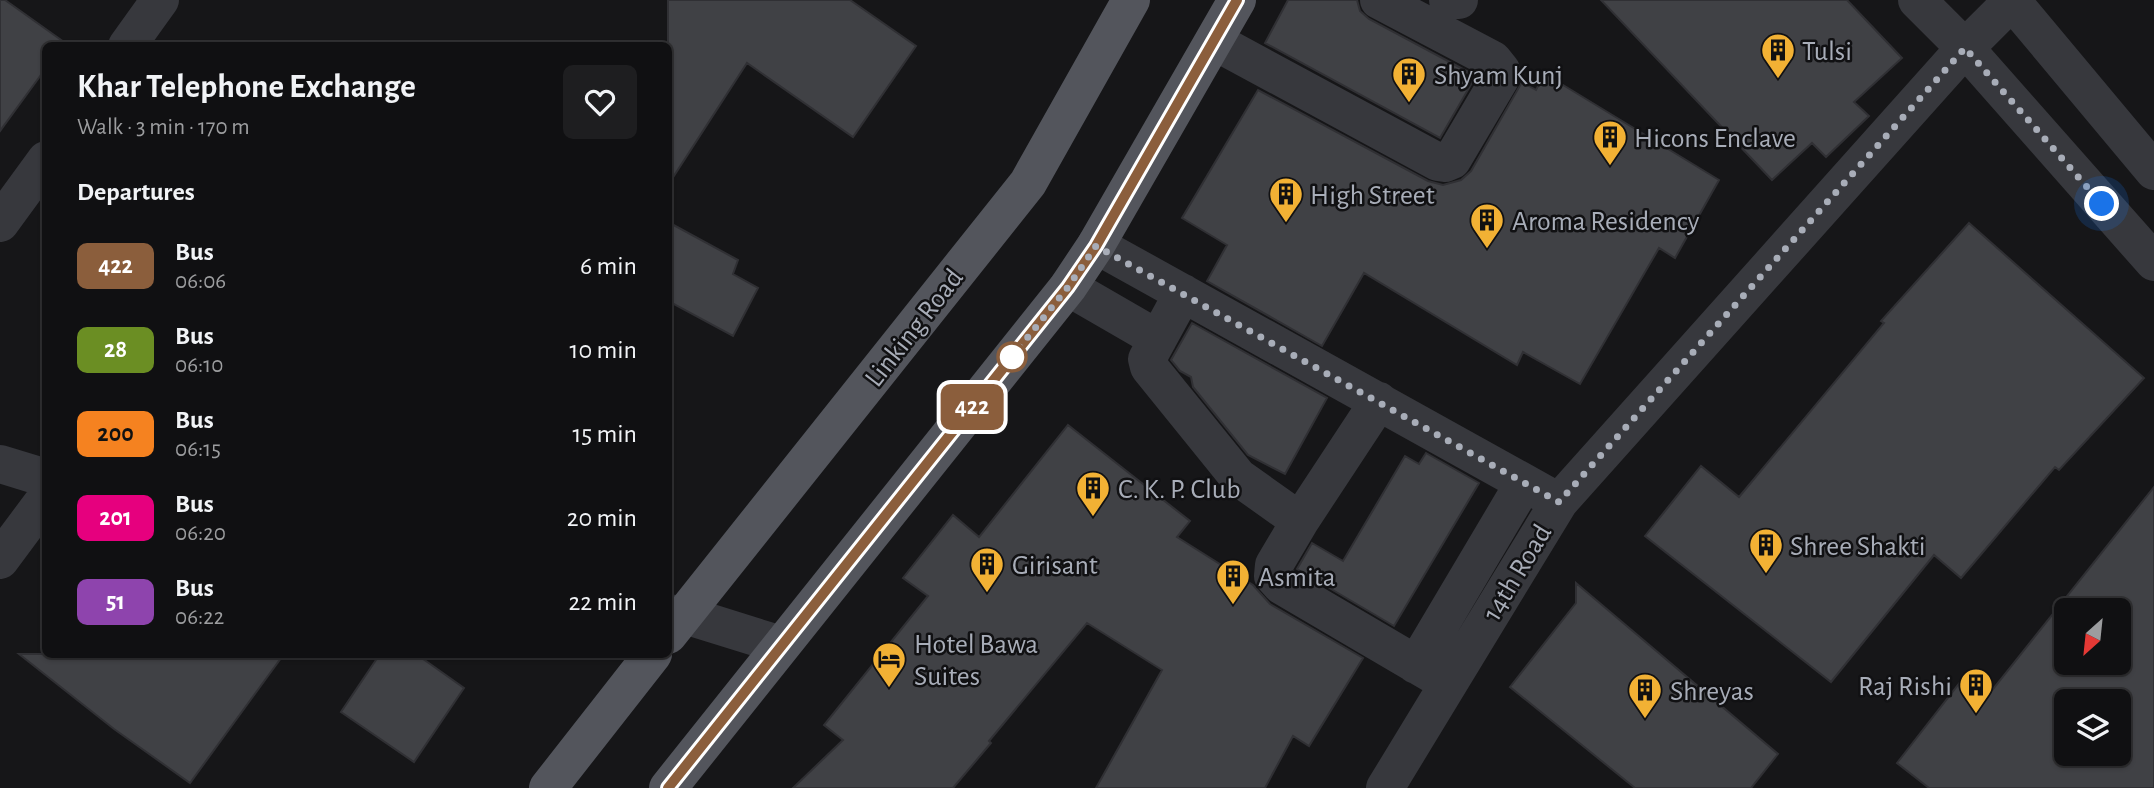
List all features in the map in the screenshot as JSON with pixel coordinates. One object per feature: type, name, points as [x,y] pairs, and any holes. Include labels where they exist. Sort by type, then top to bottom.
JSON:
[{"type":"main road","name":"Linking Road","points":[[674,621],[1028,183],[1131,0]]},
{"type":"main road","points":[[668,788],[1068,287],[1096,246],[1237,0]]},
{"type":"main road","points":[[548,788],[650,658]]},
{"type":"street","points":[[130,42],[160,0]]},
{"type":"street","points":[[1214,41],[1438,162],[1452,160],[1501,77],[1502,70],[1493,60],[1379,0]]},
{"type":"street","points":[[1448,0],[1459,0]]},
{"type":"street","points":[[1917,0],[1965,48],[2154,262]]},
{"type":"street","points":[[2011,0],[2154,171]]},
{"type":"street","name":"14th Road","points":[[1385,788],[1432,674],[1559,502],[2011,0]]},
{"type":"street","points":[[0,223],[42,165]]},
{"type":"street","points":[[1096,246],[1559,502]]},
{"type":"street","points":[[1068,287],[1158,339]]},
{"type":"street","points":[[1183,293],[1147,359],[1149,367],[1238,477],[1300,521]]},
{"type":"street","points":[[1379,401],[1300,521],[1274,565],[1273,576],[1281,585],[1432,674],[1524,483]]},
{"type":"street","points":[[0,464],[42,477]]},
{"type":"street","points":[[1,556],[42,503]]},
{"type":"street","points":[[674,621],[781,645]]},
{"type":"building","points":[[0,0],[5,0],[64,42],[42,42],[42,73],[0,131]]},
{"type":"building","points":[[668,0],[850,0],[916,46],[853,137],[747,63],[672,179],[672,42],[668,42]]},
{"type":"building","name":"Shyam Kunj","points":[[1288,0],[1357,0],[1360,11],[1369,19],[1476,76],[1440,138],[1265,43]]},
{"type":"building","name":"Tulsi","points":[[1601,0],[1847,0],[1902,58],[1854,102],[1869,116],[1826,157],[1812,143],[1772,180]]},
{"type":"building","points":[[1545,74],[1719,180],[1675,258],[1659,248],[1580,384],[1523,352],[1517,365],[1364,273],[1322,346],[1207,281],[1227,245],[1182,218],[1258,90],[1428,181],[1443,185],[1461,180],[1471,171],[1522,82],[1536,90]]},
{"type":"building","points":[[1969,223],[2144,378],[2059,470],[2055,467],[1961,578],[1934,555],[1831,682],[1645,536],[1701,466],[1739,497],[1884,323],[1881,321]]},
{"type":"building","points":[[672,224],[738,260],[733,274],[758,288],[733,336],[672,303]]},
{"type":"building","points":[[1192,323],[1327,398],[1285,474],[1248,455],[1193,387],[1191,377],[1180,371],[1171,360]]},
{"type":"building","points":[[1068,425],[1190,521],[1177,537],[1253,585],[1270,604],[1363,658],[1309,746],[1293,736],[1265,788],[1096,788],[1162,670],[1087,623],[953,788],[793,788],[843,740],[824,725],[928,596],[903,578],[953,515],[979,537]]},
{"type":"building","points":[[1426,453],[1479,483],[1394,626],[1297,569],[1312,543],[1343,561],[1405,456],[1419,464]]},
{"type":"building","points":[[2154,487],[2154,788],[1929,788],[1897,763],[1965,676],[1989,694],[2054,612],[2054,676],[2132,676],[2132,598],[2066,598]]},
{"type":"building","name":"Shreyas","points":[[1576,583],[1778,754],[1751,788],[1635,788],[1510,687],[1576,603]]},
{"type":"building","points":[[19,654],[42,654],[42,658],[281,658],[190,783],[114,729]]},
{"type":"building","points":[[377,658],[422,658],[464,688],[414,762],[341,712]]},
{"type":"bus line","name":"422","points":[[668,788],[1068,287],[1096,246],[1237,0]]},
{"type":"place","name":"Tulsi","points":[[1778,80]]},
{"type":"place","name":"Shyam Kunj","points":[[1409,104]]},
{"type":"place","name":"Hicons Enclave","points":[[1610,167]]},
{"type":"place","name":"High Street","points":[[1286,224]]},
{"type":"place","name":"Aroma Residency","points":[[1487,250]]},
{"type":"place","name":"C. K. P. Club","points":[[1093,518]]},
{"type":"place","name":"Shree Shakti","points":[[1766,575]]},
{"type":"place","name":"Girisant","points":[[987,594]]},
{"type":"place","name":"Asmita","points":[[1233,606]]},
{"type":"place","name":"Hotel Bawa Suites","points":[[889,689]]},
{"type":"place","name":"Raj Rishi","points":[[1976,715]]},
{"type":"place","name":"Shreyas","points":[[1645,720]]},
{"type":"route","points":[[1012,357],[1068,287],[1096,246],[1559,502],[1965,48],[2102,204]]}]
